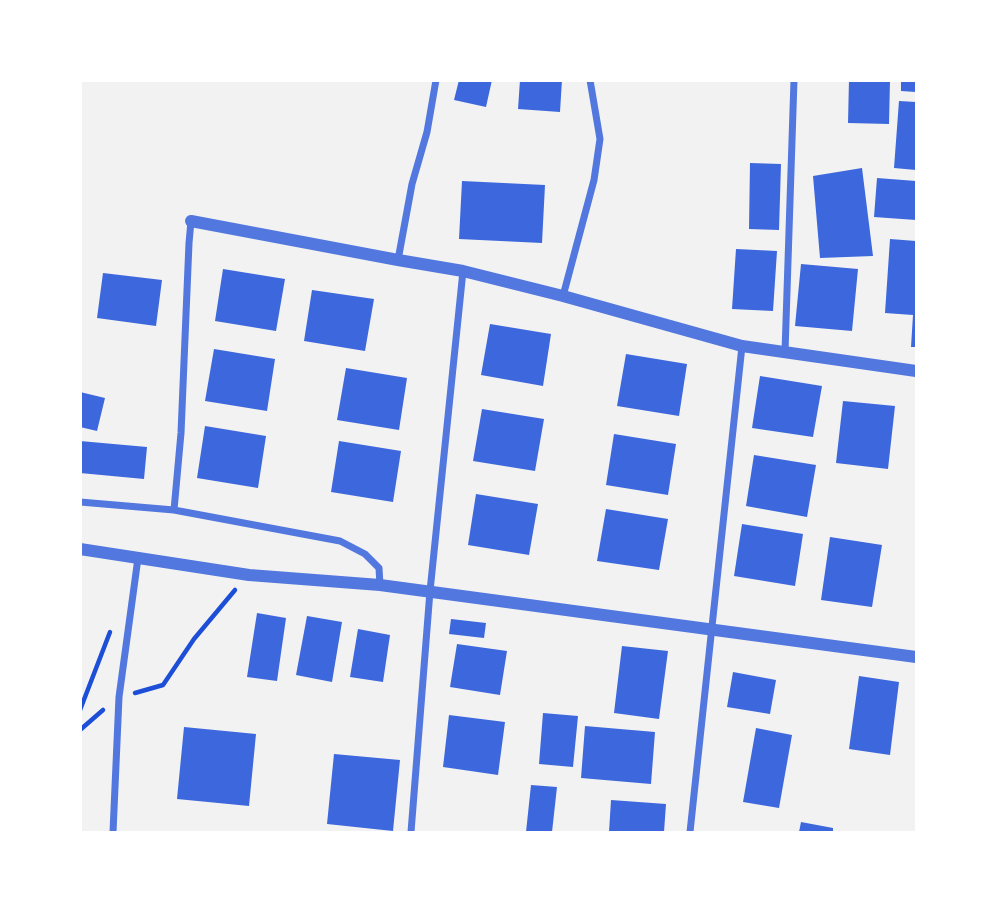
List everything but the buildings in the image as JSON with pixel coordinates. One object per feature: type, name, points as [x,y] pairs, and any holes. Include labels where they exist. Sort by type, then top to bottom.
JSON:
[{"type":"street","points":[[398,260],[436,80]]},
{"type":"street","points":[[563,296],[594,180],[600,139],[590,80]]},
{"type":"street","points":[[785,352],[794,80]]},
{"type":"street","points":[[174,510],[191,220],[463,271],[742,346],[916,371]]},
{"type":"street","points":[[411,832],[430,591],[463,271]]},
{"type":"street","points":[[690,832],[742,346]]},
{"type":"street","points":[[80,502],[174,510],[340,541],[365,554],[379,568],[380,585]]},
{"type":"street","points":[[80,549],[249,575],[430,591],[916,657]]},
{"type":"street","points":[[113,832],[119,696],[138,558]]},
{"type":"path","points":[[119,696],[163,685],[202,629],[249,575]]}]
